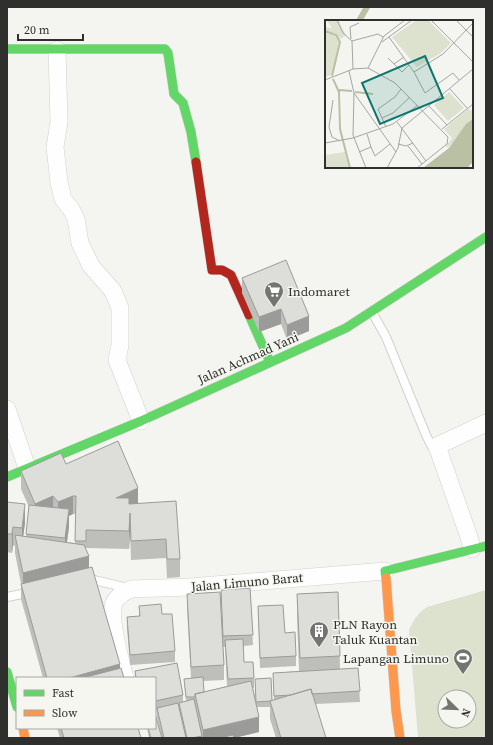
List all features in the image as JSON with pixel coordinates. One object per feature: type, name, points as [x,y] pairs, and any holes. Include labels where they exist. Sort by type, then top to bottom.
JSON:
[{"type":"street","points":[[7,49],[165,49],[168,53],[174,94],[183,103],[191,132],[212,270],[222,270],[231,275],[270,362]]},
{"type":"street","points":[[57,50],[59,122],[56,147],[59,182],[63,199],[72,209],[76,219],[80,243],[91,266],[113,291],[120,308],[120,345],[117,360],[141,421]]},
{"type":"street","name":"Jalan Achmad Yani","points":[[7,477],[141,421],[346,328],[486,237]]},
{"type":"street","points":[[7,409],[27,468]]},
{"type":"street","points":[[479,548],[469,537],[437,446],[486,423]]},
{"type":"street","name":"Jalan Limuno Barat","points":[[130,589],[190,587],[384,571],[479,548]]},
{"type":"street","points":[[384,571],[396,711],[400,738]]},
{"type":"street","points":[[125,677],[114,635],[112,608],[118,597],[124,591],[130,589]]},
{"type":"street","points":[[7,672],[16,704]]},
{"type":"lane","points":[[371,311],[386,337],[426,435],[432,447],[437,446]]},
{"type":"lane","name":"Jalan Limuno Barat","points":[[76,582],[90,579],[130,589]]},
{"type":"lane","points":[[7,597],[40,590]]},
{"type":"green space","points":[[486,590],[486,738],[418,738],[409,630],[416,617],[427,607]]},
{"type":"building","name":"Indomaret","points":[[286,260],[309,316],[287,325],[281,309],[259,317],[242,278]]},
{"type":"building","points":[[118,441],[138,488],[116,498],[129,498],[129,504],[176,501],[180,559],[167,559],[166,539],[131,541],[130,513],[129,531],[86,530],[86,541],[75,541],[76,496],[58,502],[53,496],[35,504],[21,471],[61,453],[66,464]]},
{"type":"building","points":[[7,502],[25,504],[22,528],[13,527],[12,534],[7,534]]},
{"type":"building","points":[[29,505],[69,509],[65,538],[26,534]]},
{"type":"building","points":[[15,535],[84,545],[89,556],[23,573]]},
{"type":"building","points":[[92,567],[120,664],[73,677],[47,677],[21,584]]},
{"type":"building","points":[[250,588],[253,635],[223,636],[221,590]]},
{"type":"building","points":[[220,592],[224,665],[191,667],[187,594]]},
{"type":"building","name":"PLN Rayon Taluk Kuantan","points":[[338,592],[340,656],[300,658],[297,594]]},
{"type":"building","points":[[161,604],[162,614],[172,614],[175,651],[130,655],[127,617],[140,616],[139,606]]},
{"type":"building","points":[[283,605],[285,633],[295,632],[296,656],[260,658],[258,606]]},
{"type":"building","points":[[243,639],[244,662],[253,662],[254,678],[228,679],[225,640]]},
{"type":"building","points":[[177,663],[183,695],[156,701],[156,677],[136,677],[135,671]]},
{"type":"building","points":[[121,668],[124,677],[86,677]]},
{"type":"building","points":[[358,668],[360,691],[312,694],[311,689],[291,695],[274,696],[273,673]]},
{"type":"building","points":[[203,677],[204,692],[195,694],[195,697],[186,697],[184,679]]},
{"type":"building","points":[[271,678],[272,700],[256,702],[255,679]]},
{"type":"building","points":[[251,681],[259,717],[203,730],[195,694]]},
{"type":"building","points":[[311,689],[326,738],[281,738],[270,701]]},
{"type":"building","points":[[194,699],[202,736],[187,738],[179,703]]},
{"type":"building","points":[[178,703],[186,738],[164,738],[157,708]]},
{"type":"building","points":[[156,717],[162,738],[151,738],[148,729],[156,729]]},
{"type":"building","points":[[61,729],[138,729],[141,738],[64,738]]},
{"type":"building","points":[[233,735],[234,738],[219,738]]},
{"type":"waterway","points":[[360,20],[367,7]]},
{"type":"traffic: fast","points":[[7,49],[165,49],[168,53],[174,94],[183,103],[191,132],[196,162]]},
{"type":"traffic: fast","points":[[7,477],[141,421],[346,328],[486,237]]},
{"type":"traffic: fast","points":[[249,315],[270,362]]},
{"type":"traffic: fast","points":[[386,578],[385,571],[486,546]]},
{"type":"traffic: fast","points":[[7,672],[16,704]]},
{"type":"traffic: slow","points":[[386,578],[396,711],[400,738]]},
{"type":"traffic: slow","points":[[23,729],[25,738]]},
{"type":"traffic: jam","points":[[196,162],[212,270],[222,270],[231,275],[249,315]]},
{"type":"place","name":"Indomaret","points":[[274,308]]},
{"type":"place","name":"PLN Rayon Taluk Kuantan","points":[[319,648]]},
{"type":"place","name":"Lapangan Limuno","points":[[463,675]]}]
